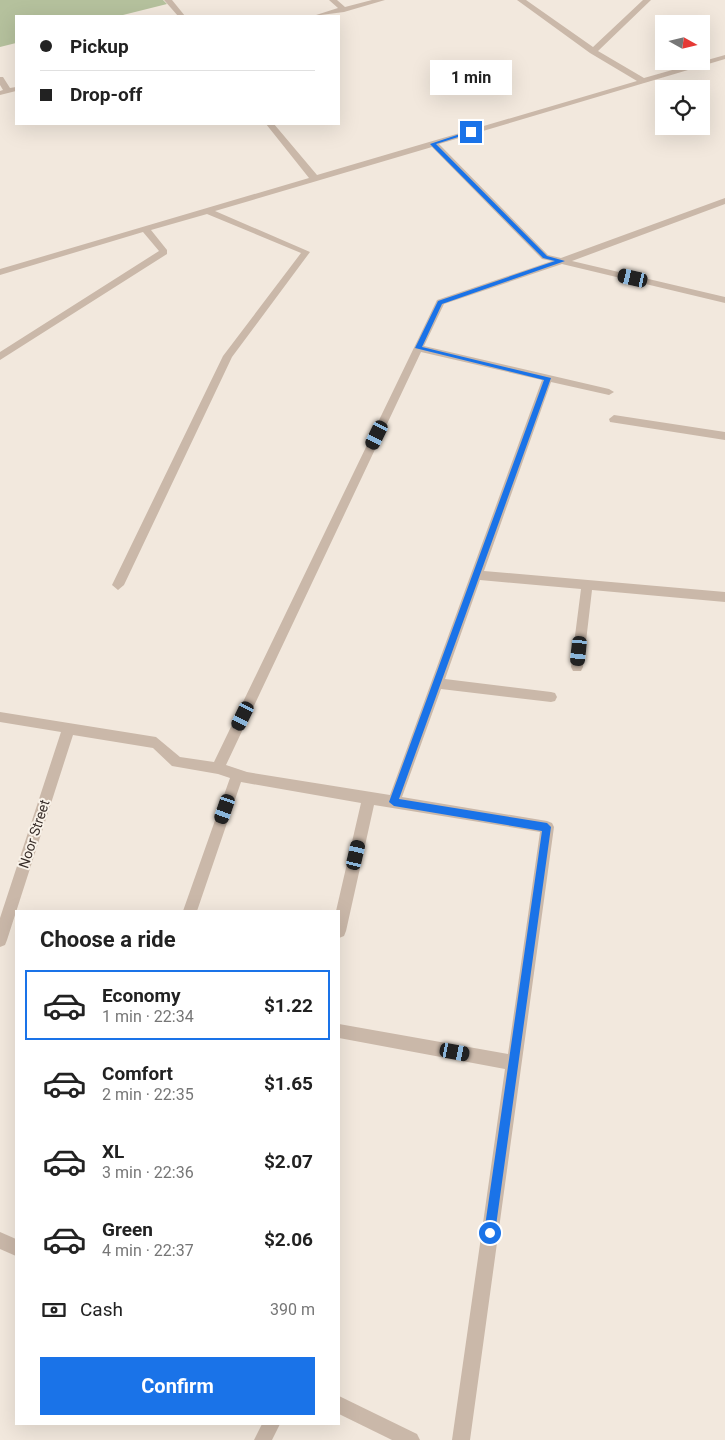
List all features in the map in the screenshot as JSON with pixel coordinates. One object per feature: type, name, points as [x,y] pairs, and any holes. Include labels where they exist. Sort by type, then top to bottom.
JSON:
[{"type":"street","points":[[168,0],[181,15]]},
{"type":"street","points":[[333,0],[344,10]]},
{"type":"street","points":[[321,15],[381,0]]},
{"type":"street","points":[[521,0],[592,51],[643,81]]},
{"type":"street","points":[[592,51],[647,0]]},
{"type":"street","points":[[0,272],[725,57]]},
{"type":"street","points":[[0,79],[8,91]]},
{"type":"street","points":[[271,125],[315,179]]},
{"type":"street","points":[[433,144],[545,257],[724,300]]},
{"type":"street","points":[[218,768],[440,302],[562,261],[725,201]]},
{"type":"street","points":[[118,585],[228,356],[306,252],[208,211]]},
{"type":"street","points":[[0,357],[164,252],[146,230]]},
{"type":"street","points":[[418,348],[609,392]]},
{"type":"street","points":[[394,802],[548,378]]},
{"type":"street","points":[[614,418],[725,436]]},
{"type":"street","points":[[476,575],[725,597]]},
{"type":"street","points":[[577,668],[587,584]]},
{"type":"street","points":[[437,683],[551,696]]},
{"type":"street","points":[[0,717],[156,743],[177,762],[218,768],[237,775],[547,827],[461,1440]]},
{"type":"street","name":"Noor Street","points":[[0,940],[68,729]]},
{"type":"street","points":[[190,910],[237,775]]},
{"type":"street","points":[[340,927],[369,798]]},
{"type":"street","points":[[340,1031],[514,1063]]},
{"type":"street","points":[[0,1240],[15,1248]]},
{"type":"street","points":[[340,1405],[411,1440]]},
{"type":"street","points":[[263,1440],[270,1425]]},
{"type":"green space","points":[[0,0],[163,0],[167,4],[123,15],[15,15],[15,43],[0,47]]},
{"type":"route","points":[[471,132],[433,144],[545,257],[562,261],[440,302],[418,348],[548,378],[394,802],[547,827],[490,1233]]}]
